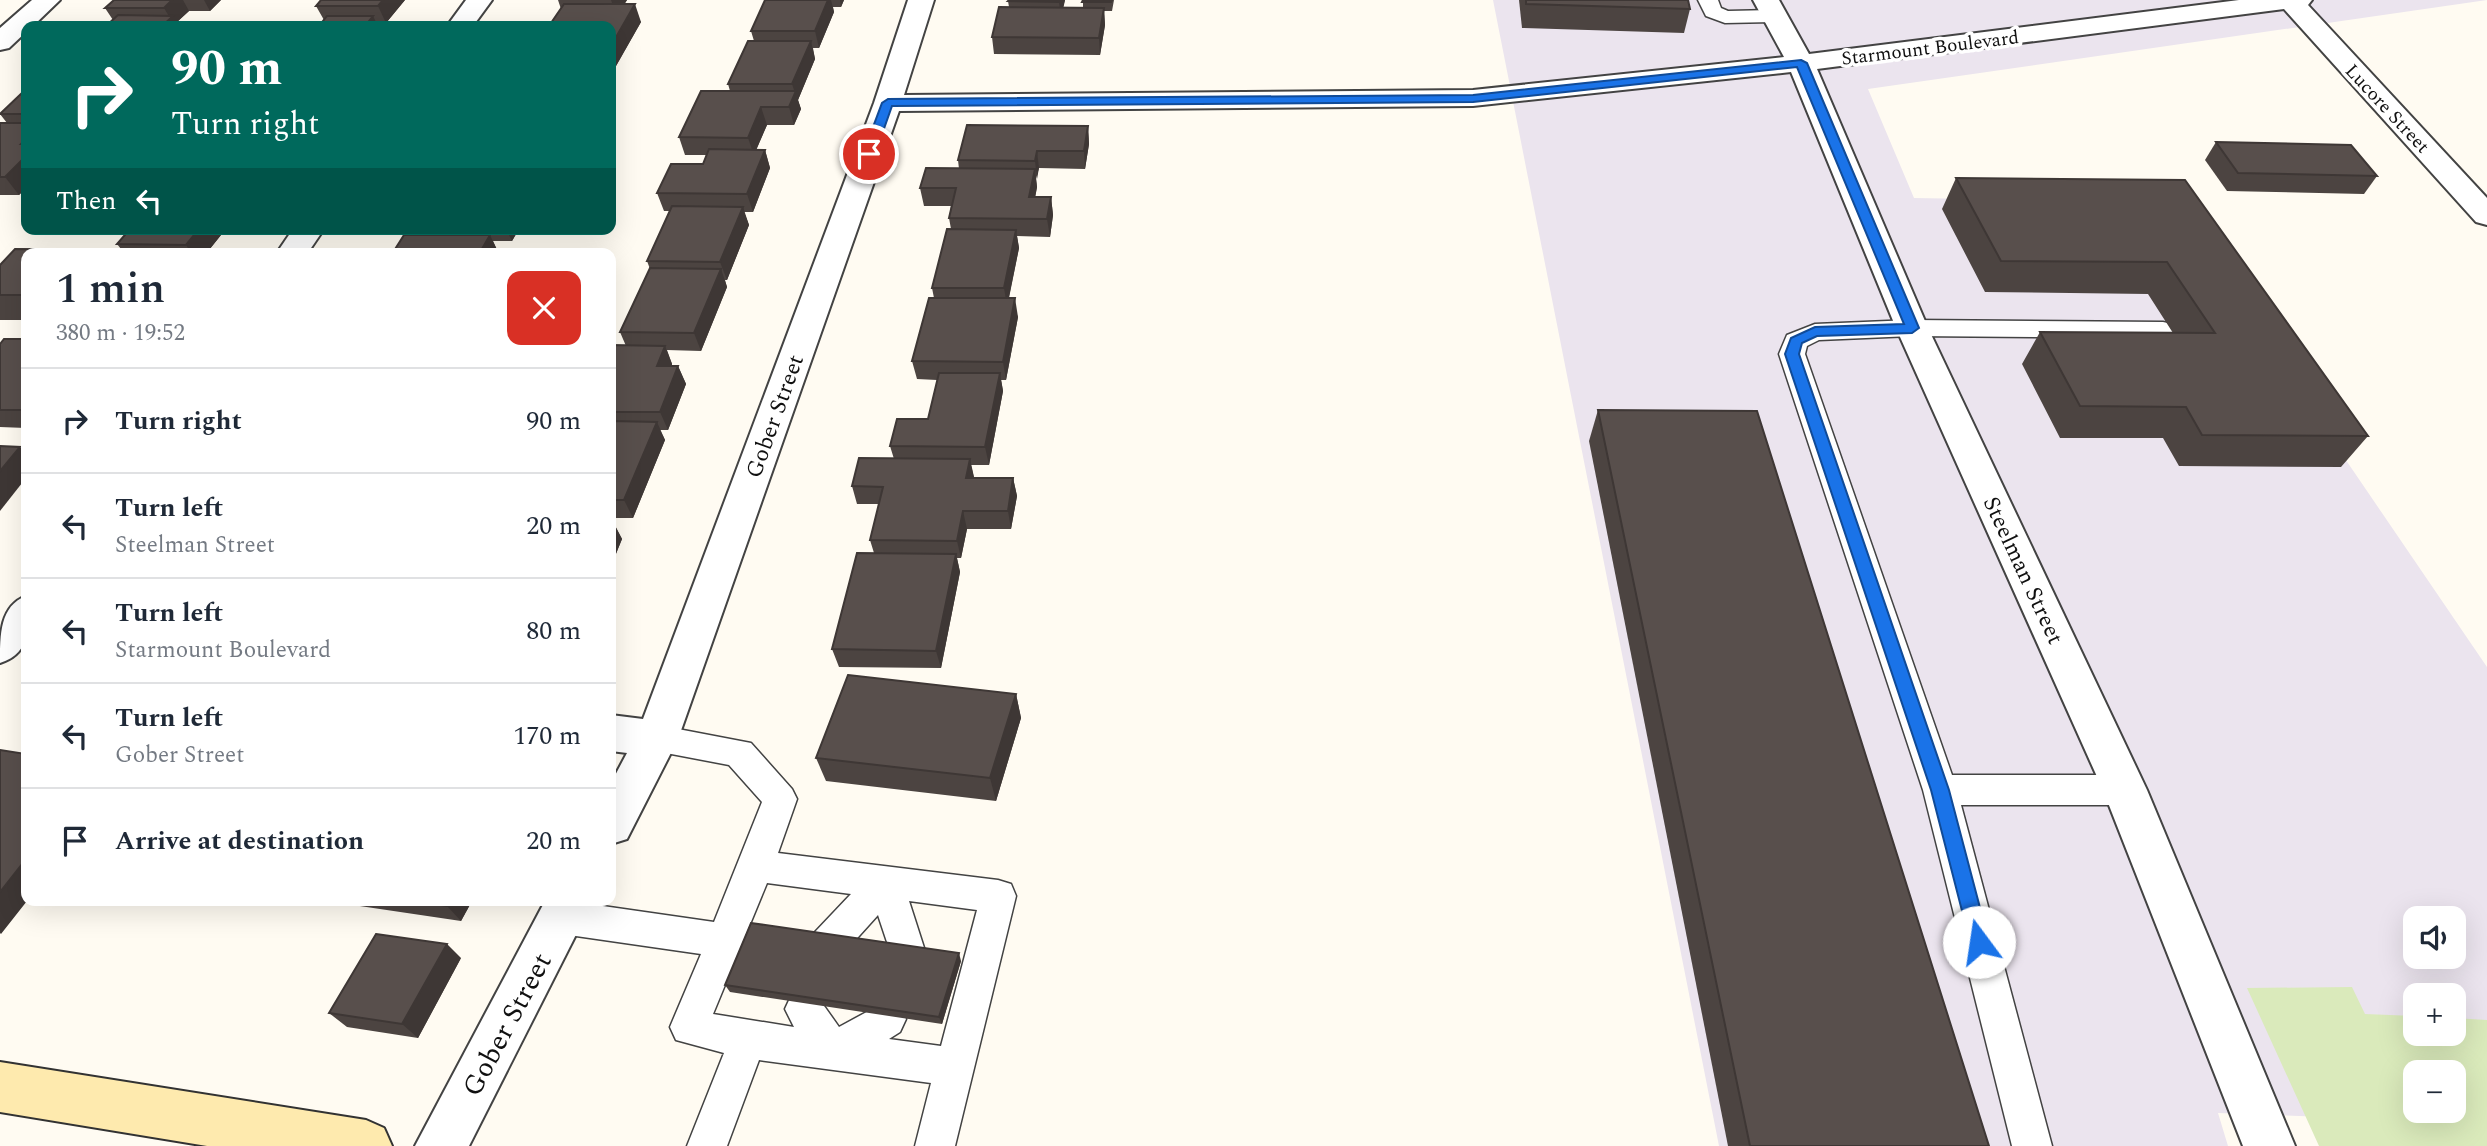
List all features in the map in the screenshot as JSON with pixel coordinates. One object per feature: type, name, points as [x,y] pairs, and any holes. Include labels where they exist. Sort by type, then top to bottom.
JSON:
[{"type":"main road","points":[[0,1087],[366,1146]]},
{"type":"street","points":[[24,21],[47,0]]},
{"type":"street","points":[[464,21],[479,0]]},
{"type":"street","name":"Gober Street","points":[[616,816],[657,739],[888,103],[921,0]]},
{"type":"street","name":"Starmount Boulevard","points":[[888,103],[1473,98],[1801,63],[2293,0]]},
{"type":"street","name":"Lucore Street","points":[[2293,0],[2487,216]]},
{"type":"street","name":"Steelman Street","points":[[1770,8],[1801,63],[1912,328],[2125,790],[2269,1146]]},
{"type":"street","points":[[0,42],[21,23]]},
{"type":"street","points":[[21,618],[0,646],[21,649]]},
{"type":"street","points":[[616,734],[657,739]]},
{"type":"street","name":"Gober Street","points":[[441,1146],[566,909]]},
{"type":"lane","points":[[1708,0],[1713,12],[1725,17],[1770,8]]},
{"type":"lane","points":[[2032,1146],[1940,790],[1792,354],[1796,341],[1815,332],[1912,328],[2163,330]]},
{"type":"lane","points":[[657,739],[739,753],[780,799],[756,866],[689,1027],[748,1040],[954,1068]]},
{"type":"lane","points":[[1940,790],[2125,790]]},
{"type":"lane","points":[[756,866],[998,896],[934,1146]]},
{"type":"lane","points":[[828,944],[885,882]]},
{"type":"lane","points":[[885,882],[908,954]]},
{"type":"lane","points":[[566,909],[725,941]]},
{"type":"lane","points":[[804,1009],[834,1052]]},
{"type":"lane","points":[[834,1052],[887,1019]]},
{"type":"lane","points":[[707,1146],[748,1040]]},
{"type":"shaded area","points":[[1493,0],[2487,0],[1868,89],[1914,198],[2170,202],[2487,667],[2487,1123],[2466,1122],[2466,1060],[2403,1060],[2403,1120],[2218,1113],[2228,1146],[1719,1146]]},
{"type":"green space","points":[[2352,987],[2365,1014],[2403,1016],[2403,1046],[2466,1046],[2466,1019],[2487,1020],[2487,1146],[2319,1146],[2247,988]]},
{"type":"building","points":[[114,0],[172,0],[164,8],[105,8]]},
{"type":"building","points":[[321,0],[383,0],[378,6],[316,6]]},
{"type":"building","points":[[765,0],[828,0],[815,31],[751,31]]},
{"type":"building","points":[[1059,0],[1059,2],[1008,1]]},
{"type":"building","points":[[1083,0],[1112,0],[1082,2]]},
{"type":"building","points":[[1526,0],[1688,0],[1690,9],[1526,4]]},
{"type":"building","points":[[564,4],[635,4],[616,37],[616,21],[552,21]]},
{"type":"building","points":[[999,7],[1104,8],[1099,38],[992,37]]},
{"type":"building","points":[[118,15],[173,16],[168,21],[111,21]]},
{"type":"building","points":[[327,16],[373,16],[369,21],[323,21]]},
{"type":"building","points":[[748,41],[811,41],[792,84],[728,84]]},
{"type":"building","points":[[701,91],[796,91],[789,107],[761,107],[748,138],[679,137]]},
{"type":"building","points":[[21,94],[21,114],[0,114]]},
{"type":"building","points":[[0,123],[21,123],[21,161],[5,177],[0,177]]},
{"type":"building","points":[[967,125],[1088,126],[1084,151],[1037,151],[1035,161],[958,160]]},
{"type":"building","points":[[2216,142],[2351,145],[2377,176],[2238,173]]},
{"type":"building","points":[[709,149],[765,150],[747,194],[657,193],[671,164],[703,164]]},
{"type":"building","points":[[926,168],[1035,169],[1029,197],[1051,197],[1047,219],[949,218],[956,188],[920,188]]},
{"type":"building","points":[[1956,178],[2185,180],[2368,436],[2202,435],[2186,407],[2080,406],[2040,332],[2215,333],[2167,262],[2001,261]]},
{"type":"building","points":[[672,206],[743,207],[720,262],[647,261]]},
{"type":"building","points":[[947,229],[1016,230],[1004,288],[932,288]]},
{"type":"building","points":[[125,235],[194,235],[186,245],[117,244]]},
{"type":"building","points":[[404,235],[490,235],[482,248],[396,248]]},
{"type":"building","points":[[15,249],[21,249],[21,295],[0,295],[0,265]]},
{"type":"building","points":[[650,268],[721,269],[694,333],[620,332]]},
{"type":"building","points":[[929,298],[1015,298],[1003,362],[912,361]]},
{"type":"building","points":[[4,339],[21,339],[21,410],[0,410],[0,344]]},
{"type":"building","points":[[616,345],[665,346],[657,366],[678,366],[660,412],[616,412]]},
{"type":"building","points":[[939,373],[1000,373],[985,447],[890,446],[897,419],[928,419]]},
{"type":"building","points":[[1598,410],[1757,411],[1989,1146],[1750,1146]]},
{"type":"building","points":[[616,421],[657,422],[624,500],[616,500]]},
{"type":"building","points":[[0,446],[20,447],[0,471]]},
{"type":"building","points":[[859,458],[970,459],[966,478],[1013,478],[1008,511],[963,511],[957,541],[870,540],[883,487],[852,486]]},
{"type":"building","points":[[857,553],[956,554],[936,651],[832,649]]},
{"type":"building","points":[[848,675],[1016,694],[990,778],[816,758]]},
{"type":"building","points":[[0,750],[21,753],[21,865],[0,892]]},
{"type":"building","points":[[751,923],[959,953],[939,1017],[725,985]]},
{"type":"building","points":[[376,934],[447,944],[402,1024],[329,1013]]},
{"type":"route","points":[[869,154],[888,103],[1473,98],[1801,63],[1912,328],[1815,332],[1796,341],[1792,354],[1940,790],[1979,942]]}]
